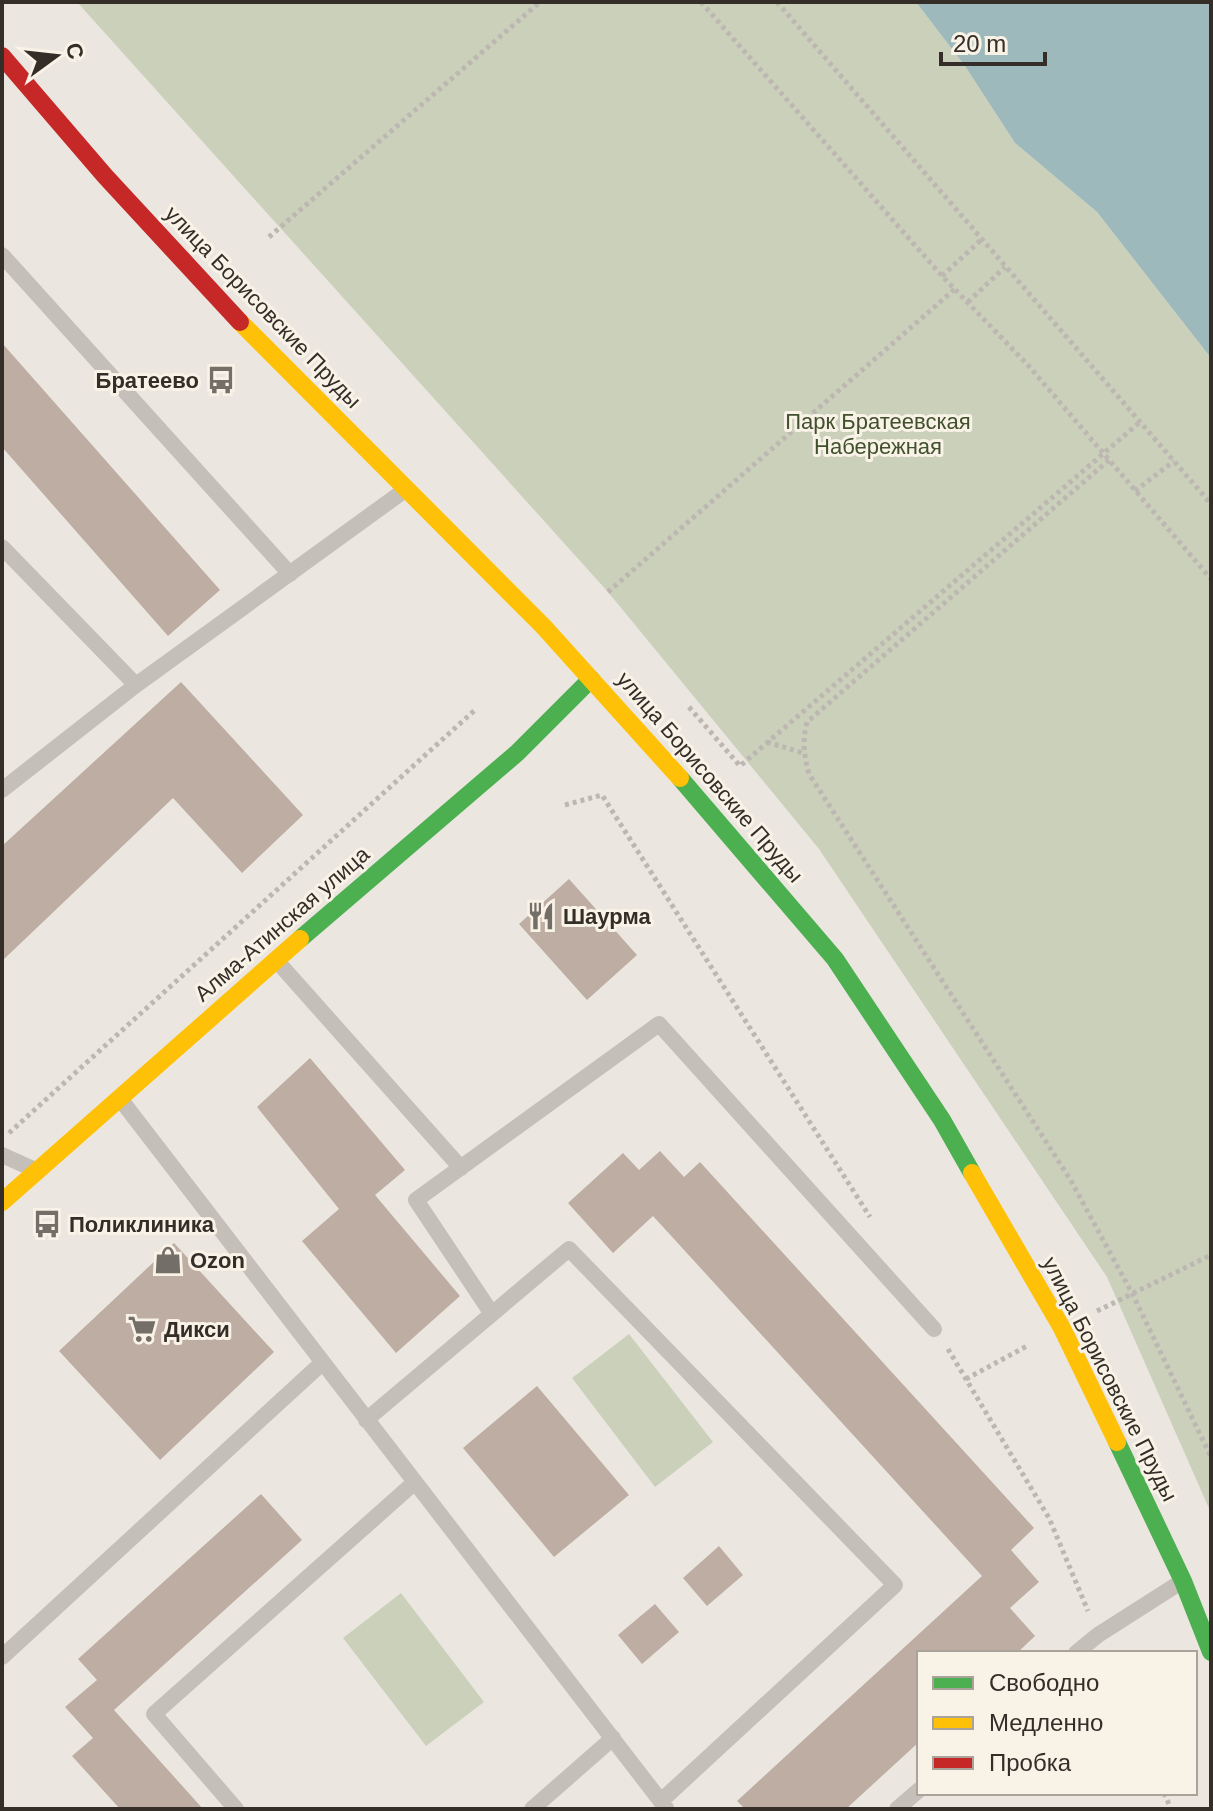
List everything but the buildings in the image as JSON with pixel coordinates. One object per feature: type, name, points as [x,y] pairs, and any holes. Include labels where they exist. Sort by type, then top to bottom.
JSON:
[{"type":"street","name":"улица Борисовские Пруды","points":[[2,56],[105,176],[240,322],[543,626],[679,776],[835,959],[935,1108],[1062,1328],[1183,1581],[1211,1652]]},
{"type":"street","name":"Алма-Атинская улица","points":[[2,1202],[517,753],[591,679]]},
{"type":"lane","points":[[2,255],[290,574]]},
{"type":"lane","points":[[2,790],[136,685],[407,489]]},
{"type":"lane","points":[[2,547],[136,685]]},
{"type":"lane","points":[[276,960],[461,1168]]},
{"type":"lane","points":[[492,1314],[416,1200],[659,1024],[934,1329]]},
{"type":"lane","points":[[120,1099],[322,1363],[366,1420],[415,1482],[664,1805],[895,1585],[569,1249],[366,1420]]},
{"type":"lane","points":[[2,1155],[38,1171]]},
{"type":"lane","points":[[2,1657],[322,1363]]},
{"type":"lane","points":[[236,1809],[154,1714],[415,1482]]},
{"type":"lane","points":[[1078,1651],[1098,1635],[1183,1581]]},
{"type":"lane","points":[[532,1809],[613,1738]]},
{"type":"lane","points":[[897,1809],[917,1792]]},
{"type":"path","points":[[269,237],[540,2]]},
{"type":"path","points":[[701,2],[942,276],[1027,364],[1211,579]]},
{"type":"path","points":[[777,2],[1211,504]]},
{"type":"path","points":[[942,276],[982,239]]},
{"type":"path","points":[[968,302],[1005,267]]},
{"type":"path","points":[[608,592],[955,289]]},
{"type":"path","points":[[689,707],[740,766],[1140,422]]},
{"type":"path","points":[[1109,460],[807,722],[803,753],[809,774],[1070,1179],[1133,1295],[1211,1457]]},
{"type":"path","points":[[1135,491],[1174,461]]},
{"type":"path","points":[[2,1139],[476,709]]},
{"type":"path","points":[[767,742],[803,753]]},
{"type":"green space","name":"Парк Братеевская Набережная","points":[[77,2],[916,2],[965,66],[1015,143],[1097,212],[1211,358],[1211,1513],[1107,1277],[819,849],[608,592]]},
{"type":"green space","points":[[629,1334],[713,1442],[655,1487],[572,1378]]},
{"type":"green space","points":[[401,1593],[484,1702],[426,1746],[343,1638]]},
{"type":"water","points":[[916,2],[1211,2],[1211,358],[1097,212],[1015,143],[965,66]]},
{"type":"traffic: fast","points":[[300,939],[517,753],[591,679]]},
{"type":"traffic: fast","points":[[680,778],[835,959],[942,1120],[972,1173]]},
{"type":"traffic: fast","points":[[1117,1442],[1183,1581],[1211,1652]]},
{"type":"traffic: slow","points":[[240,322],[543,626],[680,778]]},
{"type":"traffic: slow","points":[[2,1202],[300,939]]},
{"type":"traffic: slow","points":[[972,1173],[1062,1328],[1117,1442]]},
{"type":"traffic: jam","points":[[2,56],[105,176],[240,322]]},
{"type":"place","name":"Братеево","points":[[221,380]]},
{"type":"place","name":"Шаурма","points":[[541,916]]},
{"type":"place","name":"Поликлиника","points":[[47,1224]]},
{"type":"place","name":"Ozon","points":[[168,1260]]},
{"type":"place","name":"Дикси","points":[[142,1329]]}]
